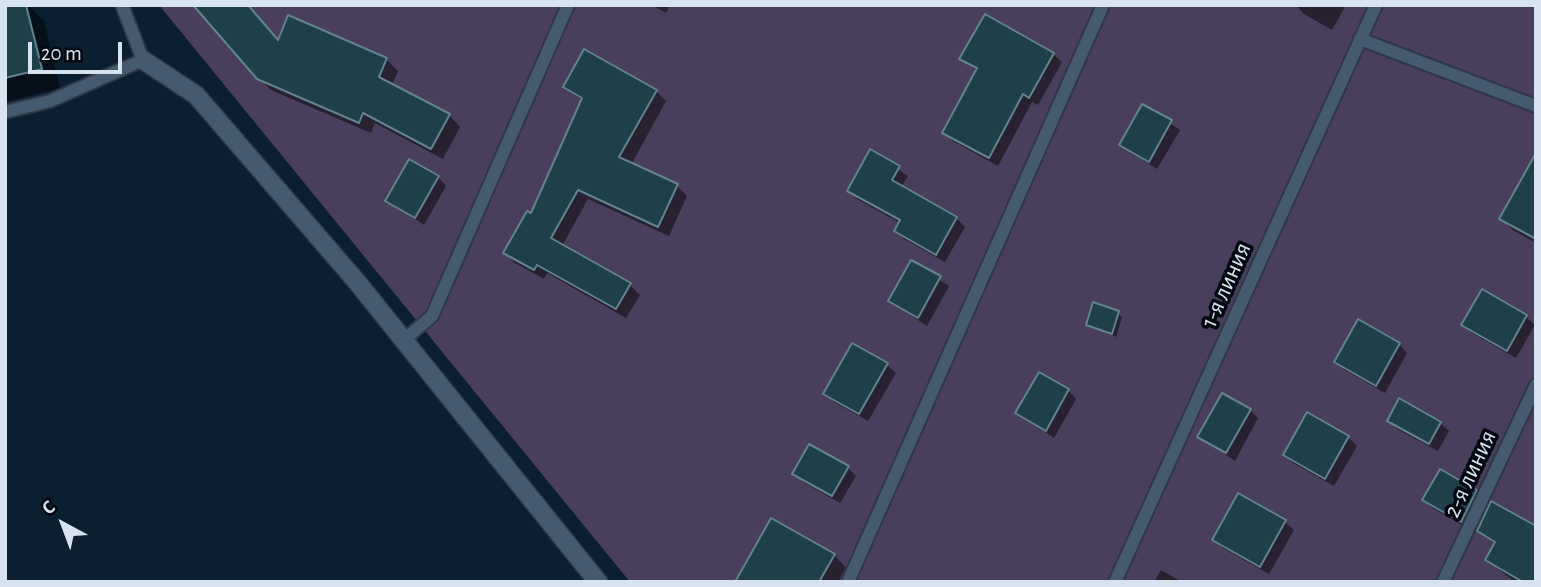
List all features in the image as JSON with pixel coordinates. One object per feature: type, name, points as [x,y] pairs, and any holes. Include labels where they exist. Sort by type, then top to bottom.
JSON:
[{"type":"street","points":[[143,60],[196,95],[404,340],[598,582]]},
{"type":"lane","points":[[5,112],[50,101],[143,60],[122,5]]},
{"type":"lane","points":[[404,340],[432,316],[568,5]]},
{"type":"lane","points":[[848,582],[1103,5]]},
{"type":"lane","name":"1-я линия","points":[[1115,582],[1376,5]]},
{"type":"lane","points":[[1360,39],[1536,106]]},
{"type":"lane","name":"2-я линия","points":[[1443,582],[1536,385]]},
{"type":"shaded area","points":[[159,5],[1536,5],[1536,582],[630,582]]},
{"type":"building","points":[[5,5],[26,5],[42,69],[5,78]]},
{"type":"building","points":[[193,5],[248,5],[278,40],[288,15],[387,58],[379,77],[450,114],[431,149],[363,113],[359,123],[257,79]]},
{"type":"building","points":[[985,14],[1054,53],[1029,98],[1023,94],[989,158],[942,133],[977,68],[959,59]]},
{"type":"building","points":[[584,49],[657,90],[619,157],[678,184],[658,227],[578,190],[551,238],[631,283],[616,309],[537,265],[534,270],[503,253],[527,211],[531,213],[582,98],[563,87]]},
{"type":"building","points":[[1142,104],[1172,120],[1149,162],[1119,145]]},
{"type":"building","points":[[870,149],[900,166],[892,180],[957,217],[936,255],[894,231],[900,220],[847,191]]},
{"type":"building","points":[[1536,153],[1536,239],[1499,219]]},
{"type":"building","points":[[409,159],[439,176],[415,218],[385,201]]},
{"type":"building","points":[[911,260],[941,276],[918,318],[888,301]]},
{"type":"building","points":[[1482,289],[1527,315],[1507,351],[1461,325]]},
{"type":"building","points":[[1093,302],[1119,311],[1112,334],[1086,325]]},
{"type":"building","points":[[1358,319],[1400,343],[1376,386],[1334,362]]},
{"type":"building","points":[[852,343],[888,363],[859,414],[823,394]]},
{"type":"building","points":[[1039,372],[1069,389],[1046,431],[1015,413]]},
{"type":"building","points":[[1222,393],[1251,409],[1226,453],[1197,437]]},
{"type":"building","points":[[1399,398],[1441,422],[1429,444],[1387,421]]},
{"type":"building","points":[[1307,412],[1349,436],[1325,479],[1283,455]]},
{"type":"building","points":[[809,444],[849,466],[832,496],[792,474]]},
{"type":"building","points":[[1440,469],[1477,490],[1461,522],[1422,500]]},
{"type":"building","points":[[1238,493],[1286,520],[1260,567],[1212,540]]},
{"type":"building","points":[[1491,501],[1536,526],[1536,582],[1523,582],[1485,560],[1495,542],[1477,531]]},
{"type":"building","points":[[771,518],[835,554],[819,582],[735,582]]}]
